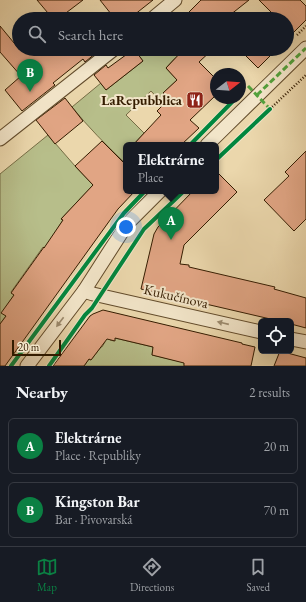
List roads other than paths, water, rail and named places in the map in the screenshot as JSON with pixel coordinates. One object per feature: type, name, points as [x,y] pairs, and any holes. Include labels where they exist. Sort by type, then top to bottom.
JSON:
[{"type":"street","points":[[160,12],[175,0]]},
{"type":"street","points":[[210,142],[306,48]]},
{"type":"street","points":[[0,139],[105,56]]},
{"type":"street","points":[[27,366],[84,291],[127,224],[157,194]]},
{"type":"street","name":"Kukučínova","points":[[84,291],[258,331]]},
{"type":"street","points":[[294,340],[306,342]]},
{"type":"place","name":"Kingston Bar","points":[[30,92]]},
{"type":"place","name":"LaRepubblica","points":[[195,100]]},
{"type":"place","name":"Elektrárne","points":[[171,240]]}]
